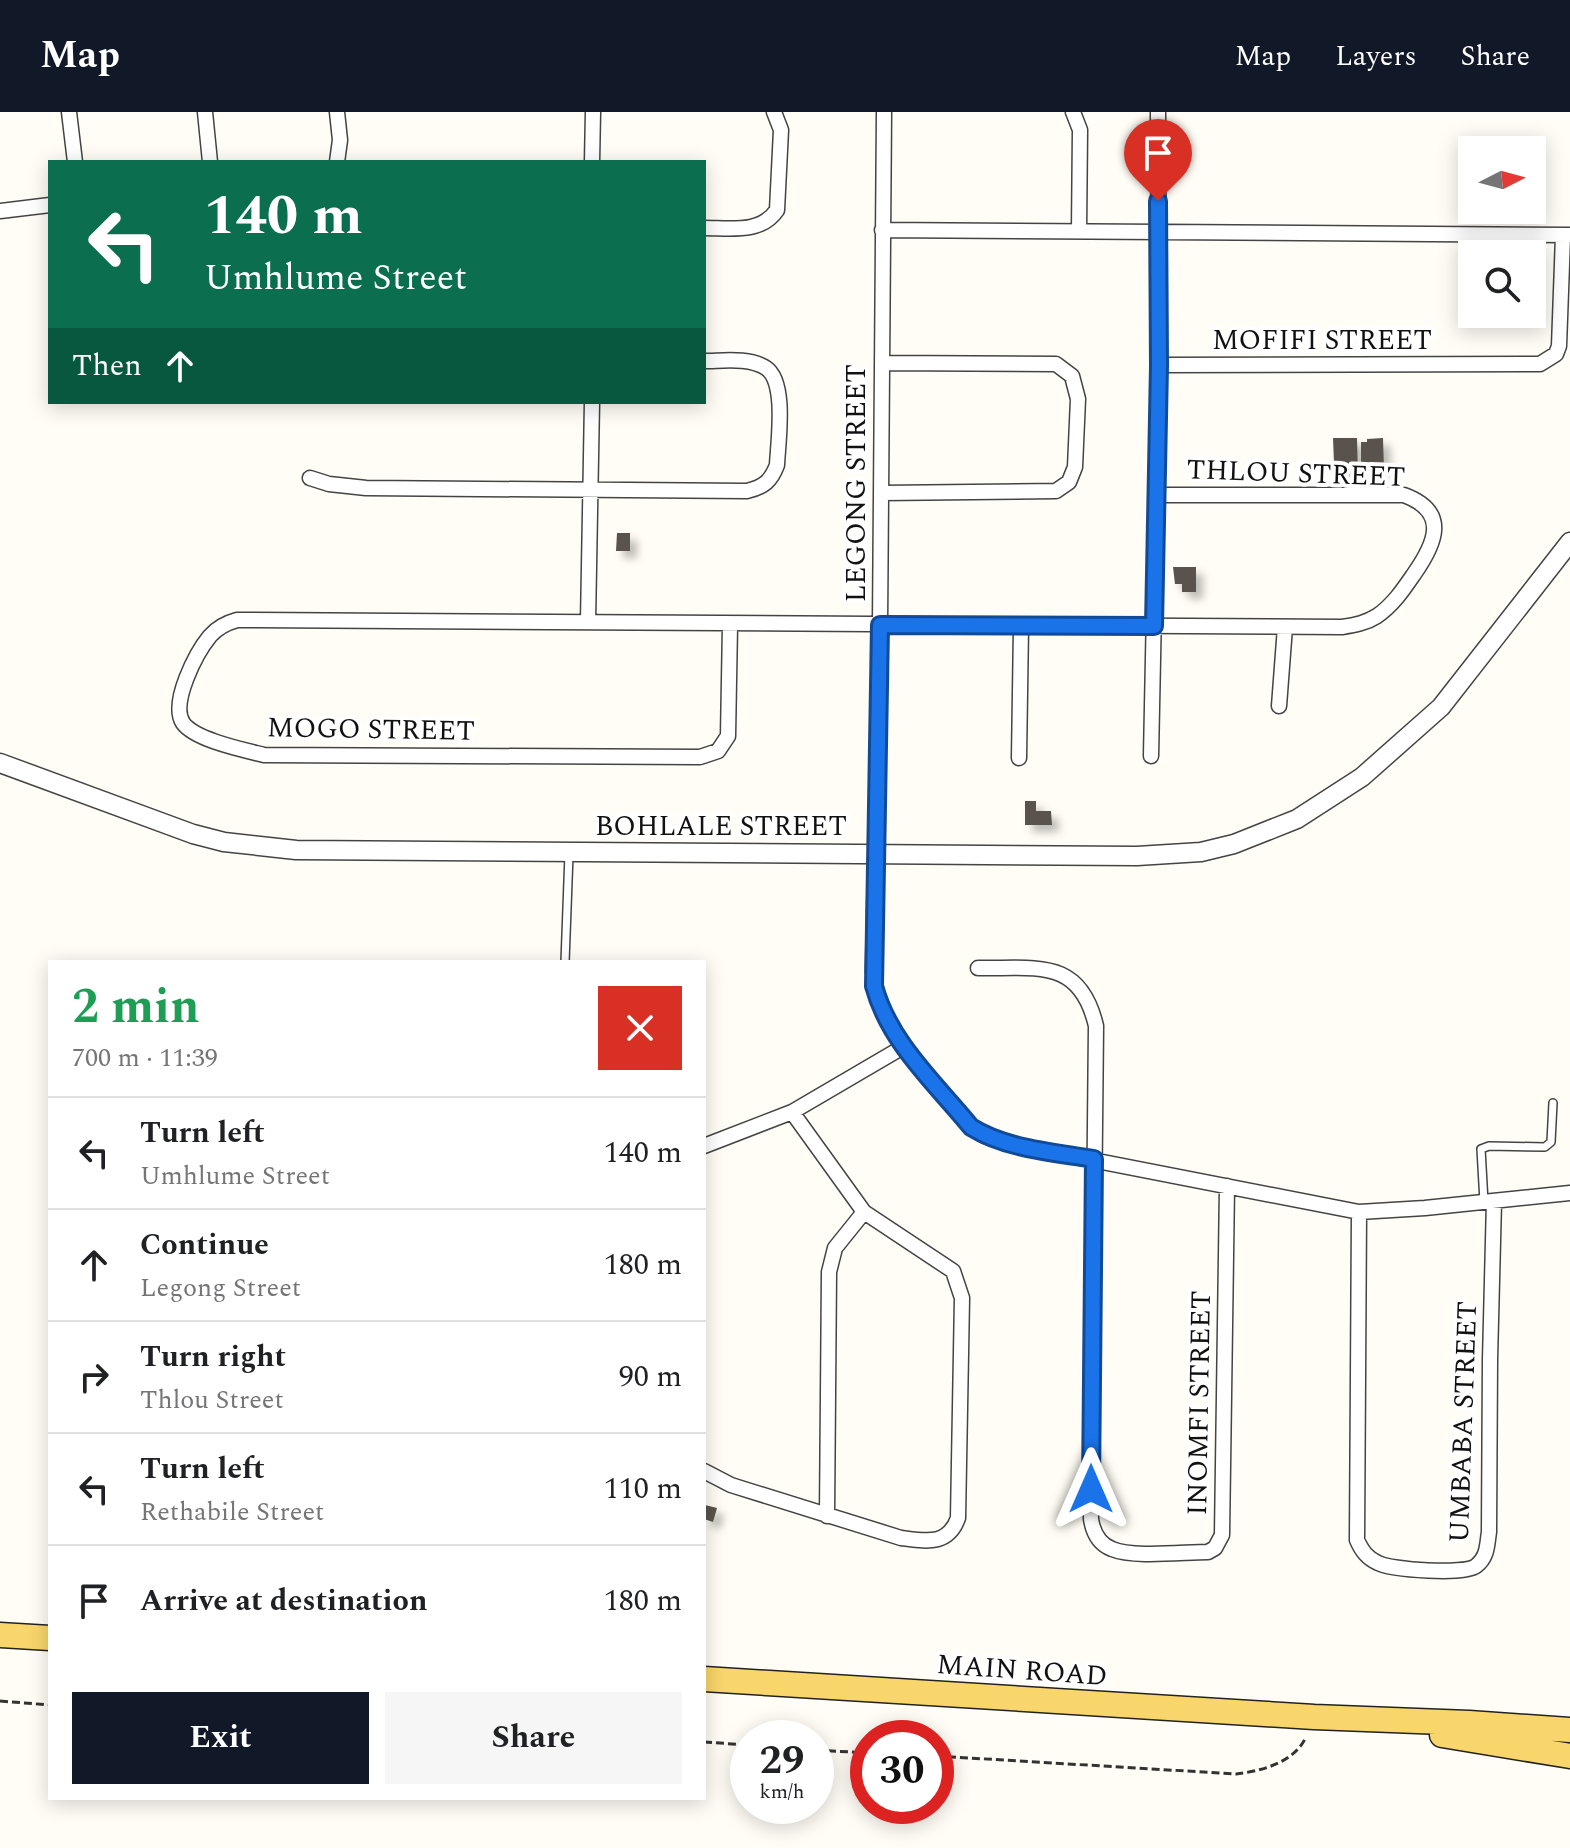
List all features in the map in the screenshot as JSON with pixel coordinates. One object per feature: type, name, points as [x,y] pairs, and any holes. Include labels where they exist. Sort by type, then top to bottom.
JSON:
[{"type":"main road","points":[[0,1635],[48,1638]]},
{"type":"main road","name":"MAIN ROAD","points":[[706,1679],[1570,1730]]},
{"type":"main road","name":"MAIN ROAD","points":[[1326,1717],[1570,1756]]},
{"type":"street","points":[[69,112],[75,160]]},
{"type":"street","points":[[205,112],[210,160]]},
{"type":"street","points":[[337,112],[340,140],[337,160]]},
{"type":"street","points":[[592,160],[593,112]]},
{"type":"street","points":[[706,228],[755,227],[771,219],[777,210],[781,130],[774,112]]},
{"type":"street","name":"LEGONG STREET","points":[[884,112],[874,986],[903,1047],[971,1127],[1005,1143],[1359,1212],[1570,1193]]},
{"type":"street","points":[[1073,112],[1080,130],[1079,231]]},
{"type":"street","points":[[1151,756],[1159,365],[1158,112]]},
{"type":"street","points":[[0,211],[48,205]]},
{"type":"street","points":[[882,230],[1567,236]]},
{"type":"street","name":"MOFIFI STREET","points":[[1159,365],[1540,364],[1556,354],[1561,336],[1567,236]]},
{"type":"street","points":[[310,478],[347,487],[590,491],[747,491],[767,483],[777,465],[779,396],[774,377],[757,364],[706,361]]},
{"type":"street","points":[[881,493],[1056,491],[1069,482],[1075,467],[1078,399],[1072,376],[1056,364],[882,363]]},
{"type":"street","points":[[588,622],[592,404]]},
{"type":"street","name":"THLOU STREET","points":[[880,625],[1357,625],[1390,606],[1432,547],[1435,531],[1421,503],[1404,495],[1157,495]]},
{"type":"street","name":"BOHLALE STREET","points":[[0,763],[182,830],[224,842],[296,850],[1137,856],[1201,852],[1234,844],[1297,819],[1362,777],[1441,707],[1570,542]]},
{"type":"street","name":"MOGO STREET","points":[[730,625],[728,736],[718,751],[700,757],[264,755],[201,736],[184,725],[180,715],[181,693],[205,643],[218,628],[245,620],[880,625]]},
{"type":"street","points":[[1019,758],[1021,627]]},
{"type":"street","points":[[1279,706],[1285,627]]},
{"type":"street","points":[[978,968],[1037,969],[1063,974],[1073,980],[1090,1003],[1096,1026],[1094,1159]]},
{"type":"street","points":[[706,1145],[792,1112],[903,1047]]},
{"type":"street","points":[[706,1472],[731,1485],[901,1538],[923,1541],[946,1537],[952,1532],[959,1509],[962,1298],[957,1278],[945,1265],[864,1212],[792,1112]]},
{"type":"street","name":"INOMFI STREET","points":[[1094,1159],[1091,1519],[1099,1540],[1113,1550],[1208,1552],[1215,1548],[1222,1535],[1227,1186]]},
{"type":"street","name":"UMBABA STREET","points":[[1359,1212],[1357,1540],[1367,1556],[1395,1569],[1463,1570],[1477,1566],[1484,1557],[1489,1532],[1489,1201]]},
{"type":"street","points":[[827,1516],[829,1272],[835,1248],[864,1212]]},
{"type":"lane","points":[[565,960],[569,852]]},
{"type":"lane","points":[[1489,1201],[1481,1149],[1489,1146],[1545,1147],[1551,1142],[1553,1103]]},
{"type":"path","points":[[0,1701],[48,1705]]},
{"type":"path","points":[[954,1757],[1236,1774],[1266,1770],[1292,1754],[1326,1717]]},
{"type":"path","points":[[706,1742],[730,1744]]},
{"type":"building","points":[[1333,438],[1357,438],[1358,474],[1343,475],[1343,471],[1338,472],[1338,463],[1334,463]]},
{"type":"building","points":[[1383,438],[1384,469],[1367,469],[1367,463],[1361,463],[1361,442]]},
{"type":"building","points":[[617,533],[630,533],[630,551],[616,551]]},
{"type":"building","points":[[1173,567],[1196,567],[1196,592],[1182,592],[1182,584],[1175,584]]},
{"type":"building","points":[[1025,801],[1036,801],[1036,811],[1051,811],[1052,825],[1025,825]]},
{"type":"building","points":[[706,1505],[717,1508],[713,1522],[706,1520]]},
{"type":"route","points":[[1091,1489],[1094,1159],[1005,1143],[971,1127],[903,1047],[874,986],[880,625],[1154,626],[1159,365],[1158,201]]}]
